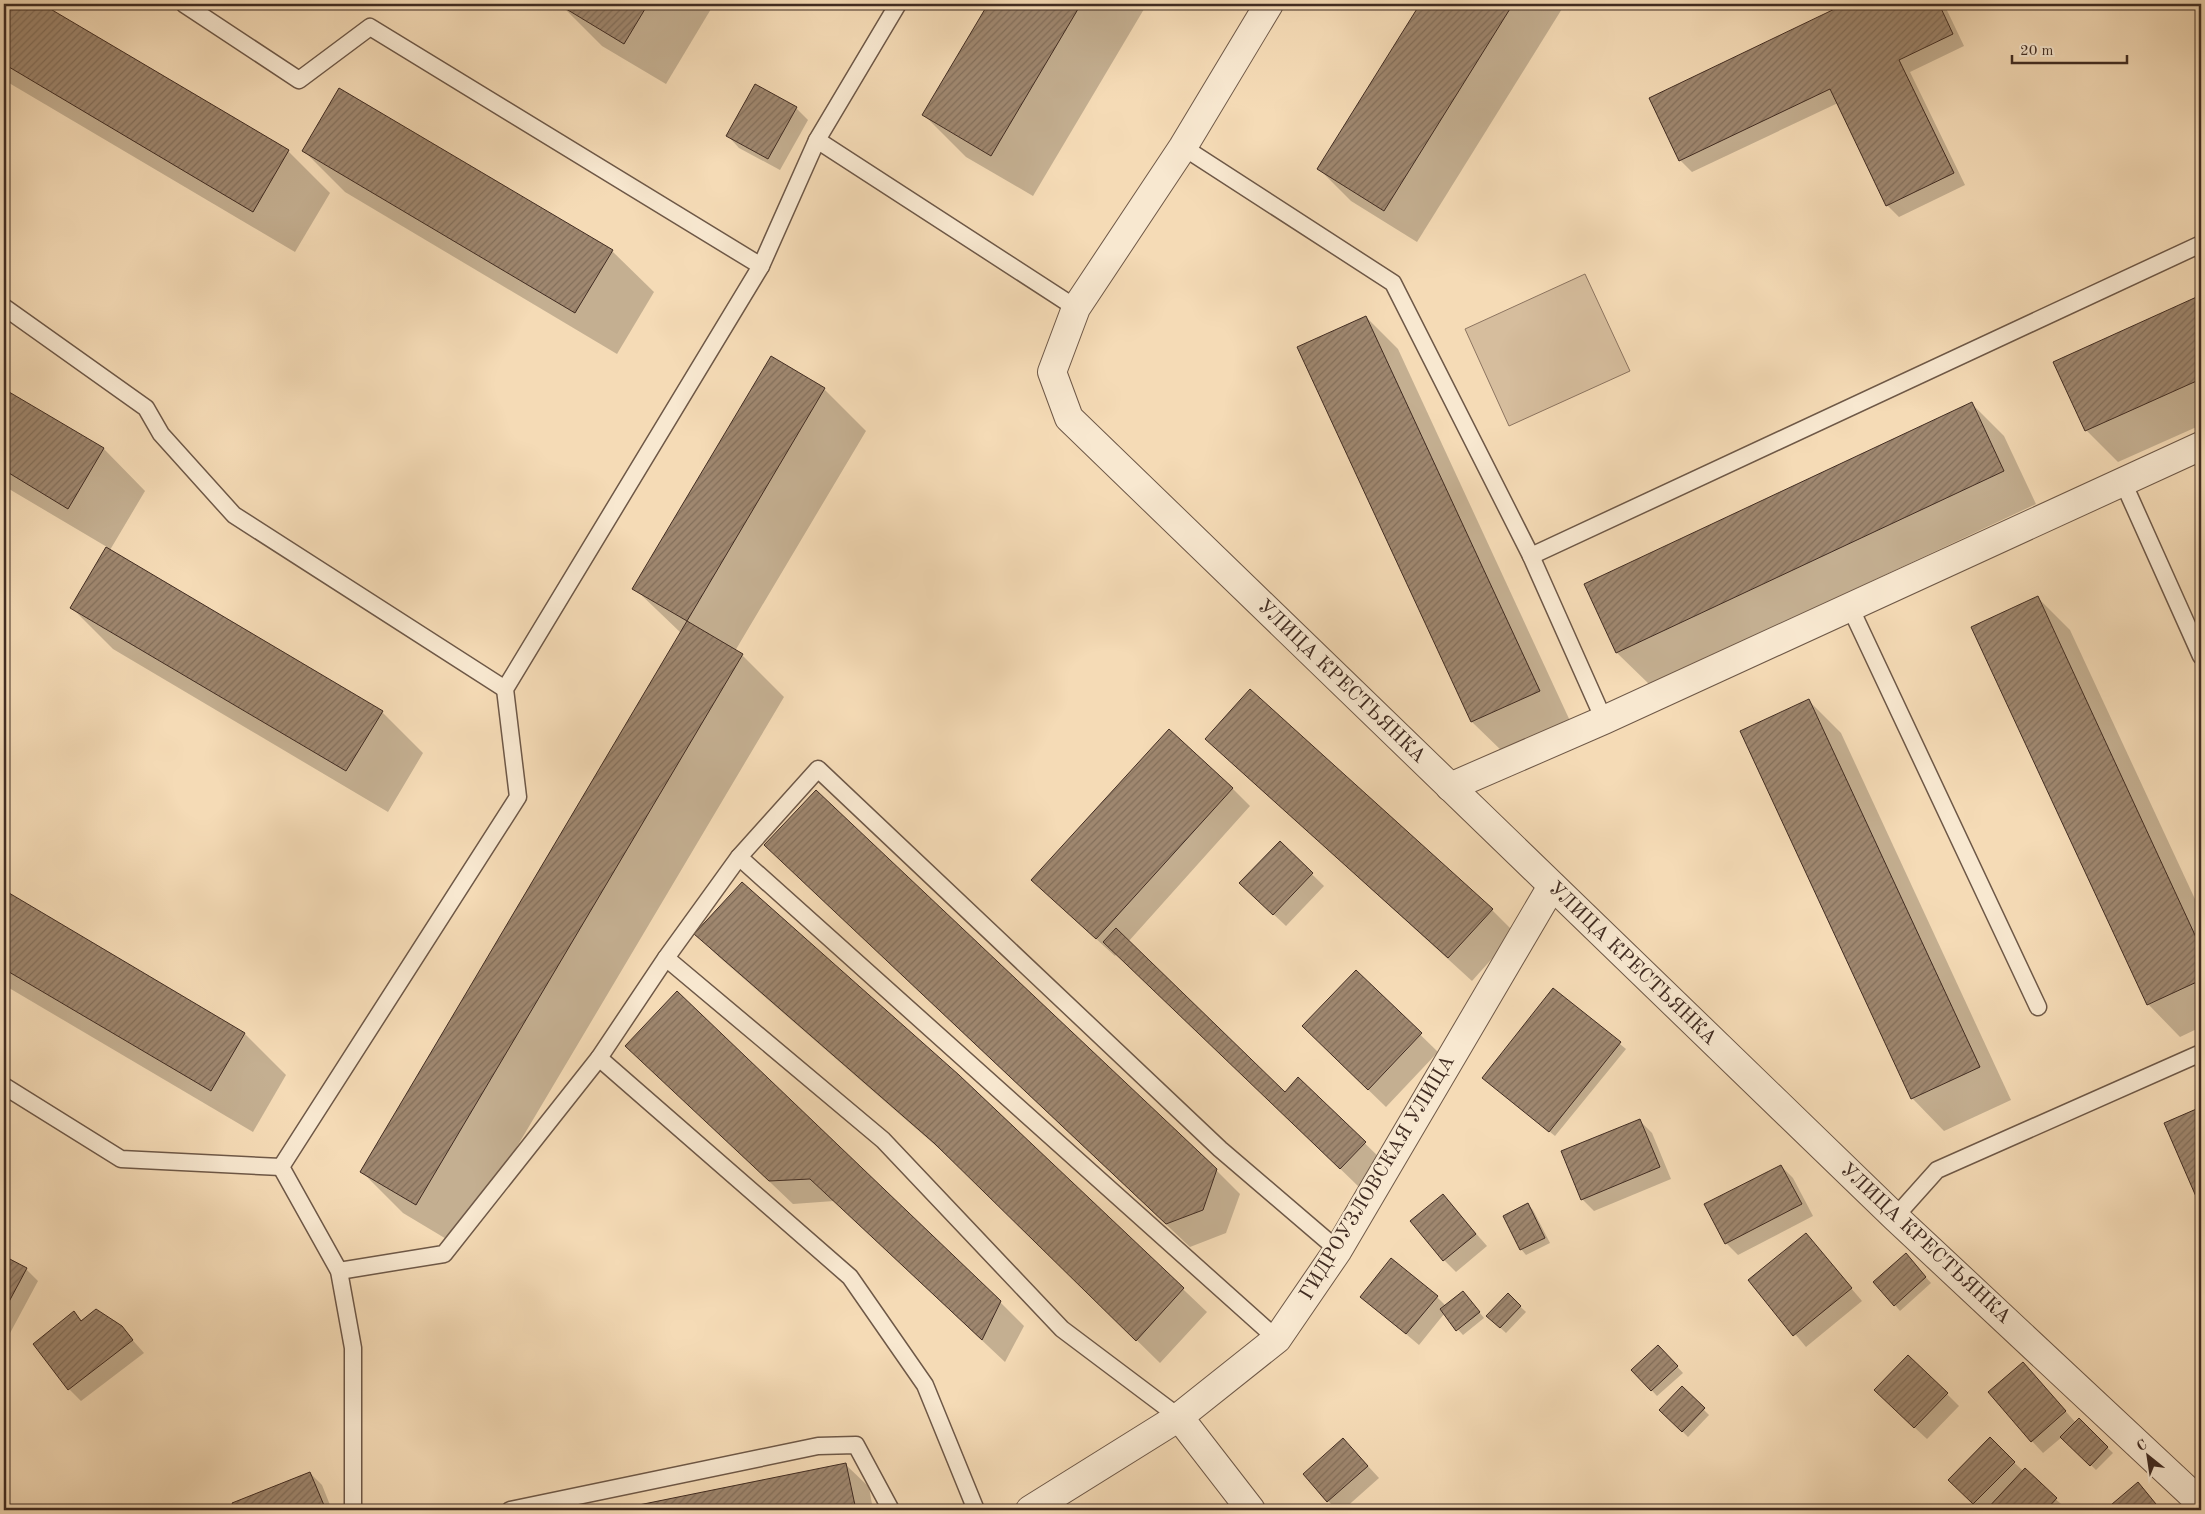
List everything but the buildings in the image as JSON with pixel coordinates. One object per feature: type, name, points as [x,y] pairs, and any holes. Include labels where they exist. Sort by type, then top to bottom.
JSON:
[{"type":"street","points":[[1076,308],[1183,147],[1269,4]]},
{"type":"street","name":"УЛИЦА КРЕСТЬЯНКА","points":[[1076,308],[1052,372],[1069,418],[1895,1217],[2201,1503]]},
{"type":"street","points":[[1450,787],[1604,720],[2201,446]]},
{"type":"street","name":"ГИДРОУЗЛОВСКАЯ УЛИЦА","points":[[1030,1510],[1179,1417],[1277,1339],[1338,1250],[1552,886]]},
{"type":"street","points":[[1179,1417],[1251,1510]]},
{"type":"lane","points":[[184,4],[299,80],[370,28],[761,266]]},
{"type":"lane","points":[[281,1168],[518,797],[505,689],[761,266],[817,140],[898,4]]},
{"type":"lane","points":[[817,140],[1076,308]]},
{"type":"lane","points":[[1183,147],[1393,283],[1531,556],[1604,720]]},
{"type":"lane","points":[[1531,556],[2201,244]]},
{"type":"lane","points":[[4,307],[146,408],[161,434],[234,515],[505,689]]},
{"type":"lane","points":[[2123,482],[2201,656]]},
{"type":"lane","points":[[1850,607],[2038,1007]]},
{"type":"lane","points":[[339,1271],[444,1254],[598,1058],[666,958],[739,857],[818,769],[1220,1149],[1338,1250]]},
{"type":"lane","points":[[739,857],[1277,1339]]},
{"type":"lane","points":[[666,958],[883,1140],[1062,1330],[1179,1417]]},
{"type":"lane","points":[[1895,1217],[1937,1170],[2201,1053]]},
{"type":"lane","points":[[598,1058],[850,1277],[925,1385],[976,1510]]},
{"type":"lane","points":[[4,1086],[121,1159],[281,1168]]},
{"type":"lane","points":[[281,1168],[339,1271],[353,1348],[353,1510]]},
{"type":"lane","points":[[510,1510],[818,1446],[856,1445],[891,1510]]},
{"type":"shaded area","points":[[1585,274],[1630,371],[1509,426],[1465,329]]}]
